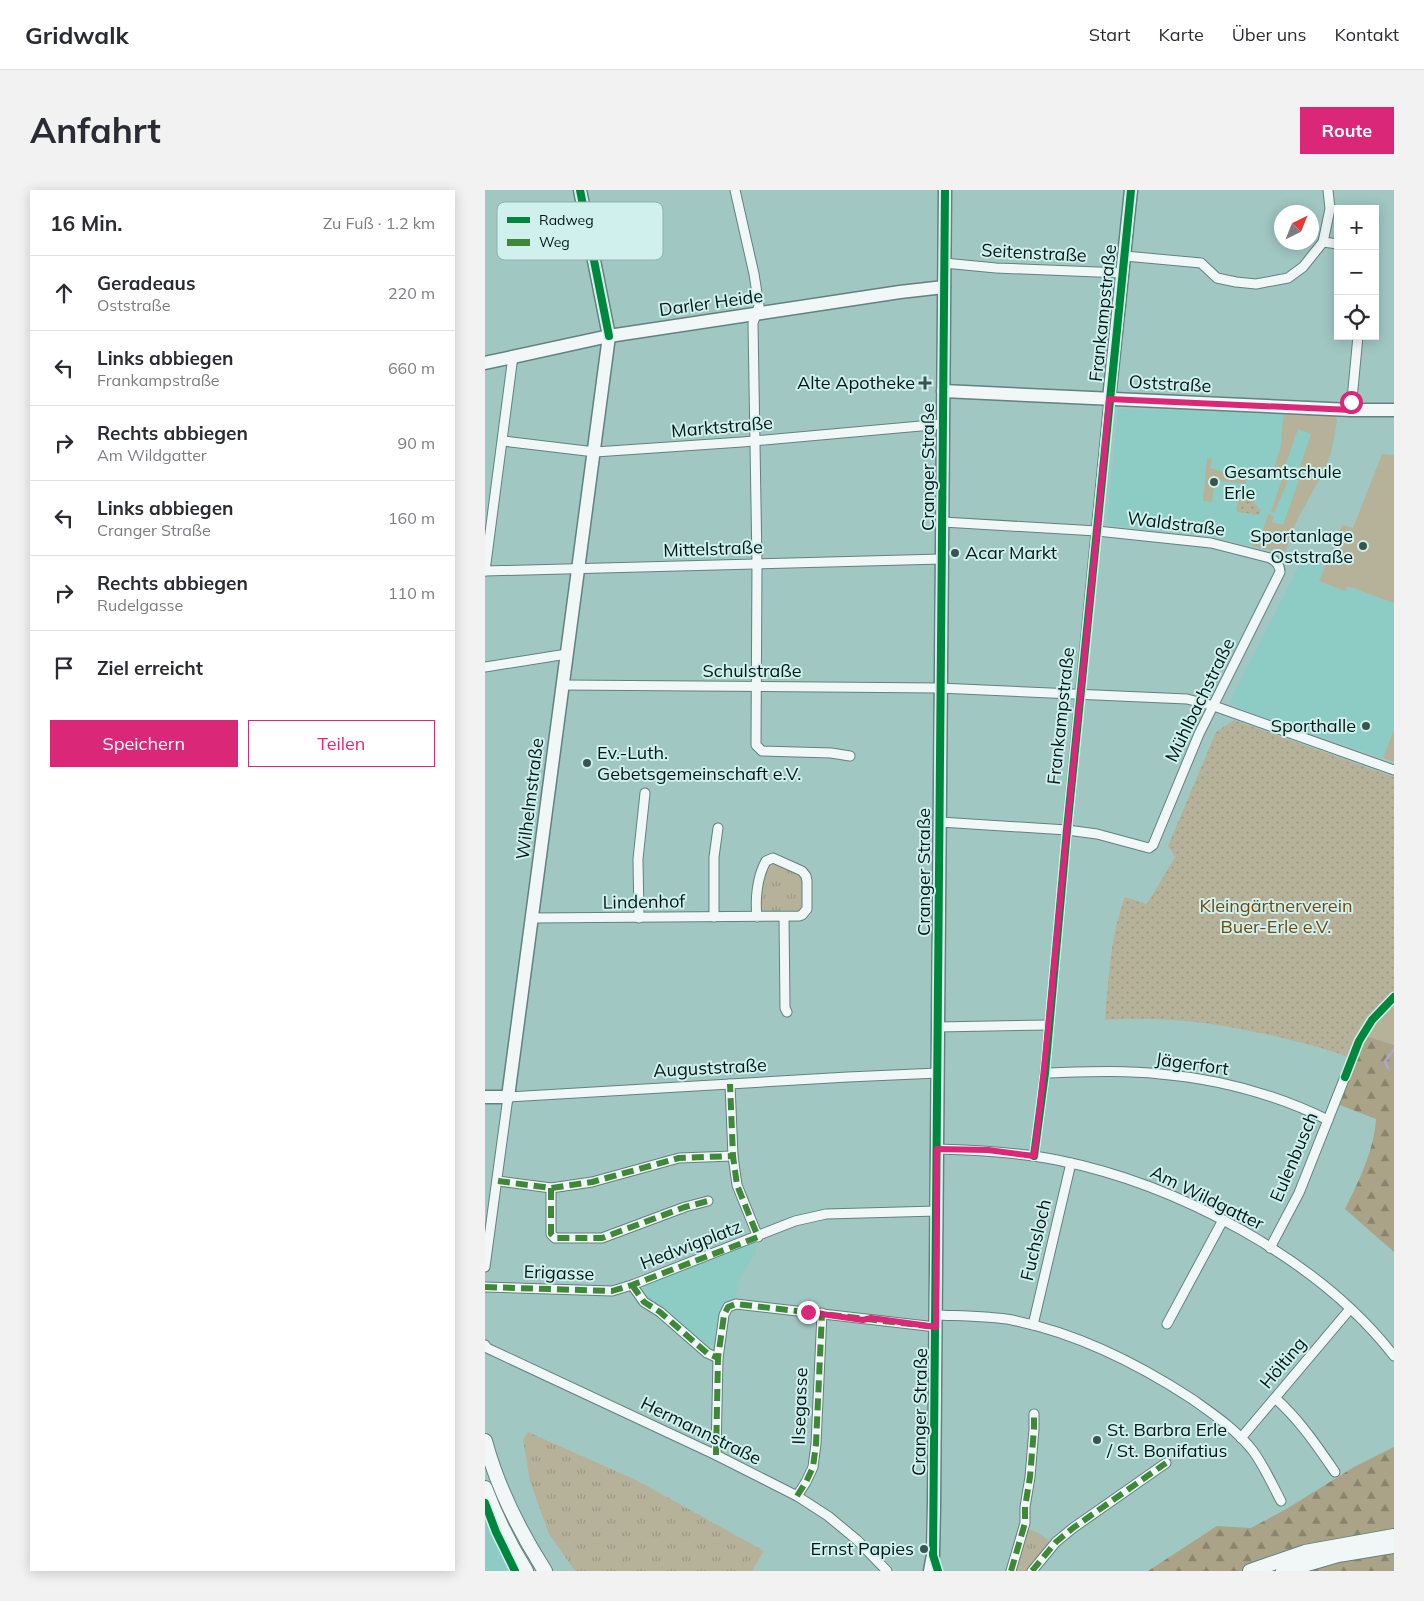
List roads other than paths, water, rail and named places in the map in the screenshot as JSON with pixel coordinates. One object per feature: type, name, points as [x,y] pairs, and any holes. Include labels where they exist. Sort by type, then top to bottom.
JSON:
[{"type":"main road","points":[[485,1441],[491,1462],[528,1543],[545,1571]]},
{"type":"main road","points":[[485,1488],[492,1508],[515,1554],[526,1571]]},
{"type":"main road","points":[[1250,1571],[1305,1552],[1394,1536]]},
{"type":"main road","points":[[1283,1571],[1338,1555],[1394,1546]]},
{"type":"street","points":[[735,190],[754,274],[759,306],[753,323],[757,564],[756,745],[762,751],[831,753],[850,756]]},
{"type":"street","name":"Cranger Straße","points":[[930,1571],[933,1555],[936,1321],[945,190]]},
{"type":"street","name":"Frankampstraße","points":[[1034,1156],[1045,1073],[1080,695],[1131,190]]},
{"type":"street","points":[[1125,256],[1201,263],[1217,278],[1236,282],[1256,284],[1288,278],[1303,268],[1323,242],[1334,210],[1328,190]]},
{"type":"street","points":[[1323,242],[1334,243]]},
{"type":"street","name":"Wilhelmstraße","points":[[485,1267],[498,1181],[609,336],[594,260]]},
{"type":"street","name":"Seitenstraße","points":[[944,264],[1122,273]]},
{"type":"street","name":"Darler Heide","points":[[485,363],[609,336],[926,288],[944,287]]},
{"type":"street","points":[[1351,410],[1358,340]]},
{"type":"street","points":[[485,571],[513,356]]},
{"type":"street","name":"Oststraße","points":[[943,391],[1351,410],[1394,410]]},
{"type":"street","name":"Marktstraße","points":[[503,441],[595,452],[754,441],[943,424]]},
{"type":"street","name":"Waldstraße","points":[[943,522],[1097,531],[1211,543],[1270,558],[1280,567]]},
{"type":"street","name":"Mittelstraße","points":[[485,571],[942,558]]},
{"type":"street","name":"Mühlbachstraße","points":[[1067,830],[1097,834],[1149,848],[1153,845],[1195,743],[1278,576],[1280,567]]},
{"type":"street","points":[[485,667],[567,654]]},
{"type":"street","name":"Schulstraße","points":[[562,685],[941,688],[1187,699],[1214,706],[1394,770]]},
{"type":"street","points":[[639,918],[638,859],[645,793]]},
{"type":"street","points":[[940,822],[1067,830]]},
{"type":"street","points":[[714,917],[714,857],[718,828]]},
{"type":"street","name":"Lindenhof","points":[[532,918],[783,917],[799,916],[807,909],[807,881],[803,871],[773,858],[766,860],[762,868],[757,890],[757,917]]},
{"type":"street","points":[[783,917],[785,1008],[787,1012]]},
{"type":"street","points":[[937,1026],[1049,1025]]},
{"type":"street","name":"Auguststraße","points":[[485,1097],[938,1073]]},
{"type":"street","name":"Jägerfort","points":[[1045,1073],[1157,1074],[1220,1082],[1269,1095],[1299,1106],[1328,1120]]},
{"type":"street","name":"Eulenbusch","points":[[1270,1248],[1299,1194],[1345,1077]]},
{"type":"street","points":[[730,1084],[733,1156],[737,1185],[757,1237]]},
{"type":"street","name":"Am Wildgatter","points":[[937,1149],[988,1150],[1071,1163],[1130,1180],[1183,1200],[1223,1220],[1270,1248],[1311,1276],[1370,1328],[1394,1356]]},
{"type":"street","points":[[498,1181],[551,1188],[592,1182],[679,1158],[733,1156]]},
{"type":"street","name":"Fuchsloch","points":[[1033,1325],[1071,1163]]},
{"type":"street","points":[[551,1188],[551,1234],[555,1238],[602,1238],[685,1207],[708,1201]]},
{"type":"street","name":"Hedwigplatz","points":[[718,1358],[707,1353],[660,1312],[644,1302],[631,1286],[795,1221],[826,1214],[937,1210]]},
{"type":"street","points":[[1167,1324],[1223,1220]]},
{"type":"street","name":"Erigasse","points":[[485,1286],[612,1291],[631,1286]]},
{"type":"street","points":[[716,1456],[718,1358],[724,1314],[728,1307],[736,1304],[857,1319],[1009,1320],[1033,1325],[1081,1340],[1155,1377],[1203,1407],[1241,1438],[1252,1450],[1281,1501]]},
{"type":"street","name":"Hölting","points":[[1241,1438],[1350,1309]]},
{"type":"street","name":"Ilsegasse","points":[[797,1496],[806,1482],[814,1459],[821,1314]]},
{"type":"street","name":"Hermannstraße","points":[[485,1345],[487,1348],[797,1496],[828,1516],[857,1540],[887,1571]]},
{"type":"street","points":[[1275,1398],[1305,1430],[1335,1472]]},
{"type":"street","points":[[1011,1571],[1025,1522],[1034,1414]]},
{"type":"street","points":[[1032,1571],[1056,1542],[1073,1528],[1166,1464]]},
{"type":"street","name":"Cranger Straße","points":[[933,1555],[938,1571]]},
{"type":"waterway","points":[[1388,1068],[1385,1061],[1394,1050]]},
{"type":"tram line","points":[[935,1571],[947,190]]},
{"type":"place","name":"Alte Apotheke","points":[[925,383]]},
{"type":"place","name":"Gesamtschule Erle","points":[[1214,482]]},
{"type":"place","name":"Sportanlage Oststraße","points":[[1363,546]]},
{"type":"place","name":"Acar Markt","points":[[955,553]]},
{"type":"place","name":"Sporthalle","points":[[1366,726]]},
{"type":"place","name":"Ev.-Luth. Gebetsgemeinschaft e.V.","points":[[587,763]]},
{"type":"place","name":"St. Barbra Erle / St. Bonifatius","points":[[1097,1440]]},
{"type":"place","name":"Ernst Papies","points":[[924,1549]]},
{"type":"park label","name":"Kleingärtnerverein Buer-Erle e.V.","points":[[1276,916]]}]
